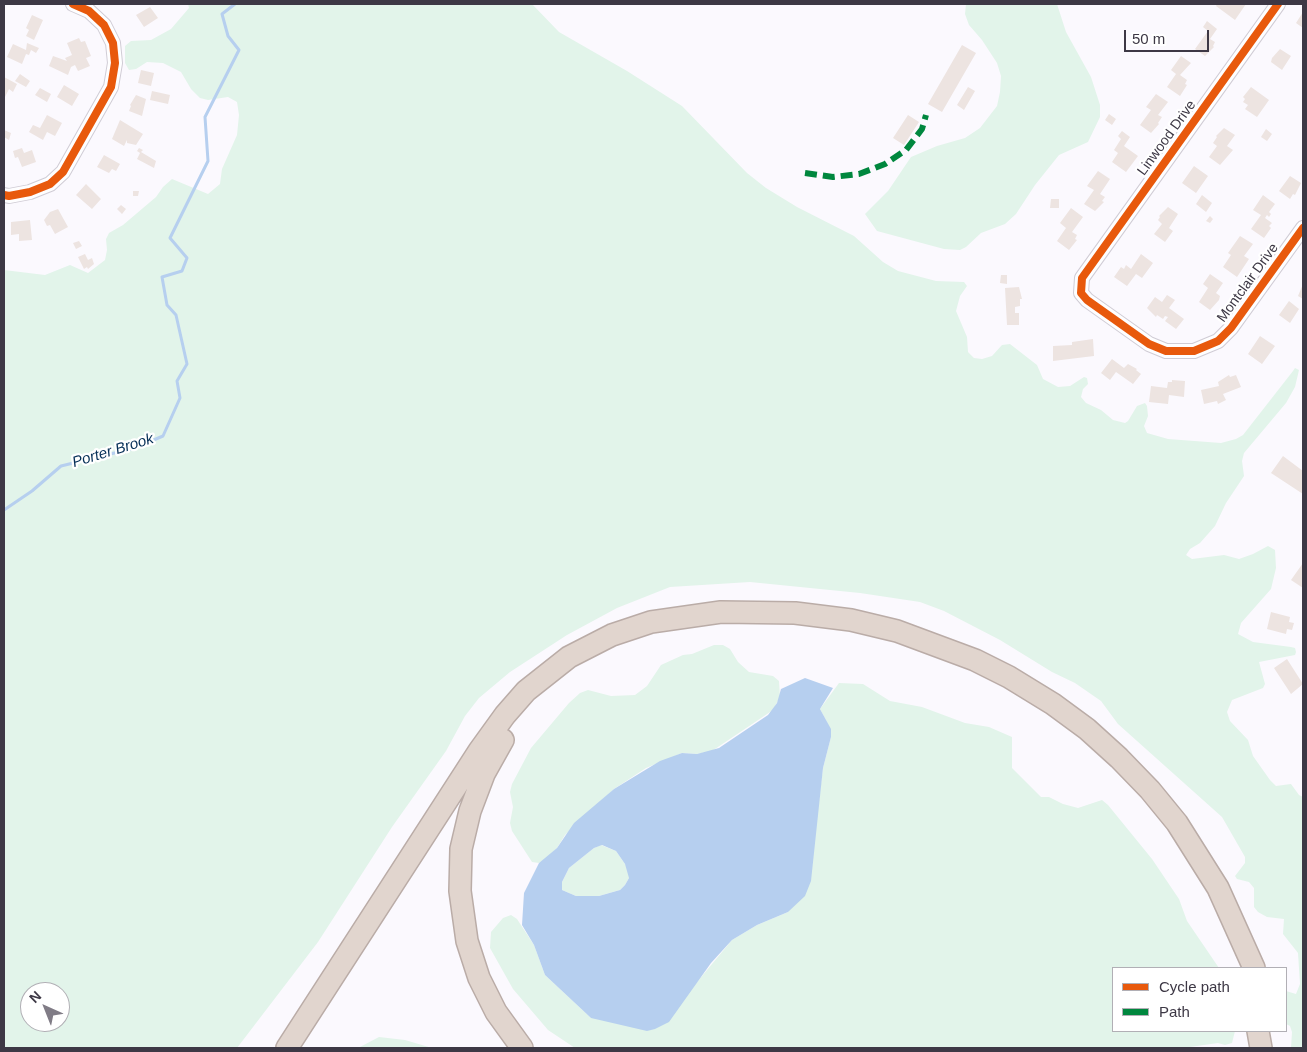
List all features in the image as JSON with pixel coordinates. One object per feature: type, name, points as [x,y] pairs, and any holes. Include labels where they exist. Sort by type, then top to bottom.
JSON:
[{"type":"highway","points":[[286,1048],[479,751],[505,715],[526,691],[569,657],[612,635],[651,622],[721,612],[802,614],[852,620],[896,631],[975,660],[1009,677],[1053,704],[1119,758],[1172,817],[1218,888],[1254,967]]},
{"type":"highway","points":[[522,1048],[499,1017],[481,984],[470,953],[462,916],[460,868],[462,849],[470,811],[484,774],[498,746],[522,716],[541,696],[569,673],[624,644],[654,635],[701,628],[788,626],[870,638],[950,664],[1026,702],[1090,750],[1118,776],[1157,820],[1201,885],[1240,967]]},
{"type":"highway","points":[[1258,1032],[1261,1048]]},
{"type":"highway","points":[[1271,1032],[1274,1048]]},
{"type":"street","points":[[4,195],[10,196],[30,192],[50,184],[63,172],[111,87],[115,63],[114,44],[104,25],[89,11],[73,4]]},
{"type":"street","name":"Linwood Drive","points":[[1080,288],[1082,278],[1278,4]]},
{"type":"street","name":"Montclair Drive","points":[[1080,288],[1087,300],[1150,344],[1176,352],[1194,351],[1218,341],[1232,328],[1303,228]]},
{"type":"green space","points":[[188,4],[532,4],[559,32],[627,71],[682,106],[747,173],[766,188],[797,207],[854,236],[883,262],[898,271],[936,281],[964,282],[967,286],[960,296],[956,311],[967,337],[968,352],[974,358],[982,359],[992,356],[1002,345],[1010,344],[1037,365],[1043,379],[1058,387],[1070,386],[1084,377],[1087,378],[1088,384],[1083,389],[1081,397],[1086,403],[1101,410],[1113,420],[1125,423],[1137,406],[1145,403],[1148,416],[1144,426],[1147,433],[1168,439],[1221,443],[1243,435],[1295,368],[1299,370],[1295,387],[1286,403],[1244,453],[1242,461],[1244,476],[1226,503],[1215,526],[1186,555],[1192,559],[1224,555],[1239,559],[1268,546],[1275,550],[1276,568],[1271,589],[1241,623],[1238,634],[1253,642],[1295,648],[1296,652],[1295,655],[1259,662],[1265,684],[1263,688],[1232,700],[1227,712],[1230,721],[1248,740],[1253,756],[1270,780],[1276,786],[1291,784],[1299,795],[1303,797],[1303,1048],[1291,1048],[1292,1032],[1290,1026],[1287,1024],[1287,991],[1296,994],[1300,984],[1298,953],[1283,934],[1284,919],[1267,917],[1258,912],[1254,907],[1254,888],[1249,882],[1237,879],[1235,876],[1245,863],[1245,857],[1222,817],[1118,724],[1101,701],[1075,683],[1052,672],[1000,640],[944,611],[920,602],[860,593],[750,582],[670,587],[617,608],[567,635],[510,672],[479,698],[465,716],[446,751],[392,827],[318,942],[237,1048],[4,1048],[4,270],[45,275],[70,265],[88,273],[105,260],[107,250],[106,239],[109,233],[123,225],[156,197],[172,179],[208,194],[220,184],[222,169],[237,135],[239,115],[237,102],[228,97],[208,100],[200,98],[191,89],[181,72],[163,63],[147,62],[136,69],[129,70],[125,63],[125,46],[131,41],[151,40],[171,29],[189,8]]},
{"type":"green space","points":[[966,4],[1057,4],[1066,32],[1091,77],[1100,105],[1100,117],[1088,142],[1059,155],[1035,185],[1016,214],[1005,224],[981,233],[960,250],[944,249],[877,231],[865,214],[888,191],[911,157],[937,146],[965,138],[980,128],[997,106],[1001,76],[997,63],[982,40],[969,25],[965,14]]},
{"type":"green space","points":[[714,645],[723,645],[730,649],[738,662],[749,672],[773,676],[779,681],[780,697],[773,710],[712,751],[697,754],[682,753],[646,768],[614,789],[565,835],[557,848],[546,859],[539,863],[532,862],[512,831],[510,823],[513,807],[510,792],[512,784],[531,748],[569,703],[580,693],[588,690],[611,696],[635,695],[647,686],[661,665],[683,655],[692,654]]},
{"type":"green space","points":[[839,683],[863,684],[890,701],[922,707],[965,723],[989,727],[1012,737],[1012,768],[1041,797],[1049,797],[1063,804],[1078,808],[1102,800],[1152,859],[1179,899],[1187,921],[1218,967],[1112,967],[1112,1032],[1235,1032],[1232,1043],[1183,1048],[575,1048],[548,1030],[513,989],[490,948],[491,932],[503,918],[511,915],[517,919],[534,945],[545,975],[591,1018],[697,982],[732,940],[757,925],[788,912],[814,841],[823,768],[831,737],[827,722],[820,709]]},
{"type":"green space","points":[[601,845],[616,851],[625,864],[629,871],[629,878],[625,885],[620,890],[599,896],[576,896],[562,890],[562,882],[569,868],[594,848]]},
{"type":"green space","points":[[379,1037],[405,1040],[432,1048],[358,1048]]},
{"type":"water","points":[[805,678],[833,688],[820,709],[831,729],[831,737],[823,768],[811,881],[805,896],[788,912],[757,925],[732,940],[711,963],[669,1022],[647,1031],[591,1018],[545,975],[534,945],[522,925],[524,893],[539,863],[557,848],[574,823],[614,789],[660,761],[682,753],[697,754],[719,748],[768,715],[777,703],[781,689]],"holes":[[[602,845],[616,851],[625,864],[629,878],[620,890],[599,896],[576,896],[562,890],[562,882],[569,868],[594,848]]]},
{"type":"building","points":[[1217,4],[1246,4],[1235,20],[1216,6]]},
{"type":"building","points":[[150,7],[158,18],[144,27],[136,15]]},
{"type":"building","points":[[1303,12],[1303,28],[1296,23]]},
{"type":"building","points":[[32,15],[43,20],[34,40],[26,36],[29,30],[26,28]]},
{"type":"building","points":[[1207,21],[1217,29],[1210,39],[1215,42],[1214,47],[1205,56],[1195,49],[1208,31],[1203,27]]},
{"type":"building","points":[[79,38],[81,42],[85,41],[91,56],[86,58],[90,66],[78,71],[75,65],[71,67],[68,75],[49,66],[53,56],[67,61],[65,58],[72,55],[67,43]]},
{"type":"building","points":[[27,43],[39,48],[36,53],[31,50],[29,55],[26,54],[22,64],[7,57],[13,44],[26,50]]},
{"type":"building","points":[[962,45],[976,53],[942,112],[928,104]]},
{"type":"building","points":[[1280,49],[1291,56],[1282,70],[1271,62]]},
{"type":"building","points":[[1181,56],[1191,63],[1180,75],[1187,80],[1185,84],[1187,85],[1180,96],[1167,87],[1176,74],[1171,70]]},
{"type":"building","points":[[141,70],[154,73],[151,86],[138,83]]},
{"type":"building","points":[[20,74],[30,81],[26,87],[15,81]]},
{"type":"building","points":[[4,77],[17,84],[13,92],[9,89],[4,99]]},
{"type":"building","points":[[64,85],[79,94],[72,106],[57,97]]},
{"type":"building","points":[[968,87],[975,91],[964,110],[957,105]]},
{"type":"building","points":[[1251,87],[1269,100],[1257,117],[1245,109],[1248,105],[1243,102],[1245,99],[1243,97]]},
{"type":"building","points":[[40,88],[51,94],[47,102],[35,95]]},
{"type":"building","points":[[152,91],[170,95],[168,104],[150,100]]},
{"type":"building","points":[[1156,94],[1168,102],[1158,115],[1162,117],[1159,124],[1151,133],[1140,125],[1151,110],[1146,107]]},
{"type":"building","points":[[136,95],[146,99],[142,116],[129,111]]},
{"type":"building","points":[[1109,114],[1116,119],[1112,125],[1105,120]]},
{"type":"building","points":[[47,115],[62,123],[55,136],[47,132],[43,140],[29,132],[33,125],[40,128]]},
{"type":"building","points":[[908,115],[919,122],[904,145],[893,138]]},
{"type":"building","points":[[120,120],[143,134],[136,145],[127,143],[127,140],[124,146],[112,139]]},
{"type":"building","points":[[1224,128],[1235,135],[1227,146],[1233,150],[1220,165],[1209,157],[1217,146],[1213,143],[1216,136]]},
{"type":"building","points":[[1266,129],[1272,134],[1267,141],[1261,137]]},
{"type":"building","points":[[4,130],[11,133],[9,140],[4,137]]},
{"type":"building","points":[[1122,131],[1130,137],[1124,146],[1138,156],[1126,172],[1112,162],[1118,153],[1114,150],[1121,139],[1118,136]]},
{"type":"building","points":[[22,148],[24,153],[32,150],[36,162],[22,167],[18,157],[15,158],[13,151]]},
{"type":"building","points":[[139,148],[143,150],[141,152],[156,161],[154,168],[137,159],[140,153],[137,151]]},
{"type":"building","points":[[104,155],[120,164],[116,171],[112,169],[109,173],[97,167]]},
{"type":"building","points":[[1194,166],[1208,176],[1196,193],[1182,183]]},
{"type":"building","points":[[1098,171],[1110,179],[1100,194],[1105,197],[1102,201],[1104,202],[1095,211],[1084,204],[1094,190],[1087,186]]},
{"type":"building","points":[[1290,176],[1301,183],[1295,195],[1293,194],[1290,199],[1279,191]]},
{"type":"building","points":[[86,184],[101,199],[92,209],[76,195]]},
{"type":"building","points":[[133,191],[139,191],[138,196],[133,196]]},
{"type":"building","points":[[1202,195],[1212,203],[1206,212],[1196,204]]},
{"type":"building","points":[[1263,195],[1275,204],[1269,212],[1271,214],[1269,217],[1267,215],[1265,218],[1272,223],[1264,238],[1251,229],[1261,215],[1253,210]]},
{"type":"building","points":[[1051,199],[1059,199],[1059,208],[1050,208]]},
{"type":"building","points":[[121,205],[126,209],[122,214],[117,209]]},
{"type":"building","points":[[1168,207],[1178,214],[1169,228],[1173,231],[1165,242],[1154,234],[1162,224],[1158,220],[1159,216]]},
{"type":"building","points":[[1071,208],[1083,217],[1072,232],[1077,235],[1075,239],[1077,240],[1069,250],[1057,241],[1066,228],[1060,223]]},
{"type":"building","points":[[58,209],[68,227],[55,234],[50,225],[47,226],[44,220],[50,212]]},
{"type":"building","points":[[1210,216],[1213,219],[1210,223],[1206,221]]},
{"type":"building","points":[[30,220],[32,240],[19,241],[19,234],[11,235],[11,222]]},
{"type":"building","points":[[1240,236],[1253,244],[1244,256],[1249,259],[1237,277],[1223,267],[1231,255],[1228,253]]},
{"type":"building","points":[[79,241],[82,246],[76,249],[73,243]]},
{"type":"building","points":[[85,254],[88,260],[92,258],[94,264],[88,269],[87,267],[84,269],[78,257]]},
{"type":"building","points":[[1141,254],[1153,263],[1142,278],[1136,274],[1127,286],[1114,277],[1121,267],[1124,269],[1126,265],[1131,269]]},
{"type":"building","points":[[1210,274],[1223,283],[1216,293],[1220,296],[1219,300],[1210,310],[1199,302],[1208,288],[1203,284]]},
{"type":"building","points":[[1001,275],[1007,275],[1007,284],[1000,283]]},
{"type":"building","points":[[1303,284],[1303,299],[1298,296]]},
{"type":"building","points":[[1019,287],[1022,299],[1020,299],[1020,306],[1015,307],[1015,313],[1019,313],[1019,325],[1007,325],[1005,288]]},
{"type":"building","points":[[1167,295],[1175,300],[1169,308],[1184,319],[1176,329],[1165,321],[1168,317],[1165,316],[1163,319],[1157,315],[1156,317],[1147,308],[1155,297],[1162,302]]},
{"type":"building","points":[[1289,301],[1299,309],[1290,323],[1279,315]]},
{"type":"building","points":[[1260,336],[1275,346],[1262,364],[1248,354]]},
{"type":"building","points":[[1093,339],[1094,356],[1053,361],[1053,346],[1072,345],[1072,342]]},
{"type":"building","points":[[1112,359],[1124,368],[1128,364],[1137,369],[1141,374],[1133,384],[1116,372],[1110,380],[1101,373]]},
{"type":"building","points":[[1229,375],[1230,377],[1236,375],[1241,387],[1223,394],[1226,400],[1218,404],[1217,401],[1204,404],[1201,390],[1219,386],[1218,382]]},
{"type":"building","points":[[1172,380],[1185,381],[1184,397],[1169,395],[1168,404],[1149,402],[1151,386],[1167,388],[1168,382],[1172,382]]},
{"type":"building","points":[[1283,456],[1303,471],[1303,494],[1271,473]]},
{"type":"building","points":[[1303,563],[1303,588],[1291,580]]},
{"type":"building","points":[[1271,612],[1290,617],[1289,622],[1294,623],[1292,630],[1287,629],[1286,634],[1267,629]]},
{"type":"building","points":[[1287,659],[1303,684],[1291,694],[1274,668]]},
{"type":"waterway","name":"Porter Brook","points":[[4,510],[32,491],[61,466],[135,448],[163,436],[180,398],[177,381],[187,364],[176,315],[167,305],[162,277],[182,271],[187,258],[170,238],[208,161],[205,117],[239,50],[228,36],[222,14],[235,4]]},
{"type":"marked path","points":[[805,173],[833,177],[859,174],[885,164],[906,150],[922,129],[926,115]]},
{"type":"cycle path","points":[[4,195],[9,196],[30,192],[50,184],[63,172],[111,87],[115,63],[113,43],[104,25],[89,11],[73,4]]},
{"type":"cycle path","points":[[1278,4],[1082,278],[1081,293],[1087,300],[1149,344],[1166,351],[1194,351],[1218,341],[1231,328],[1303,228]]}]
